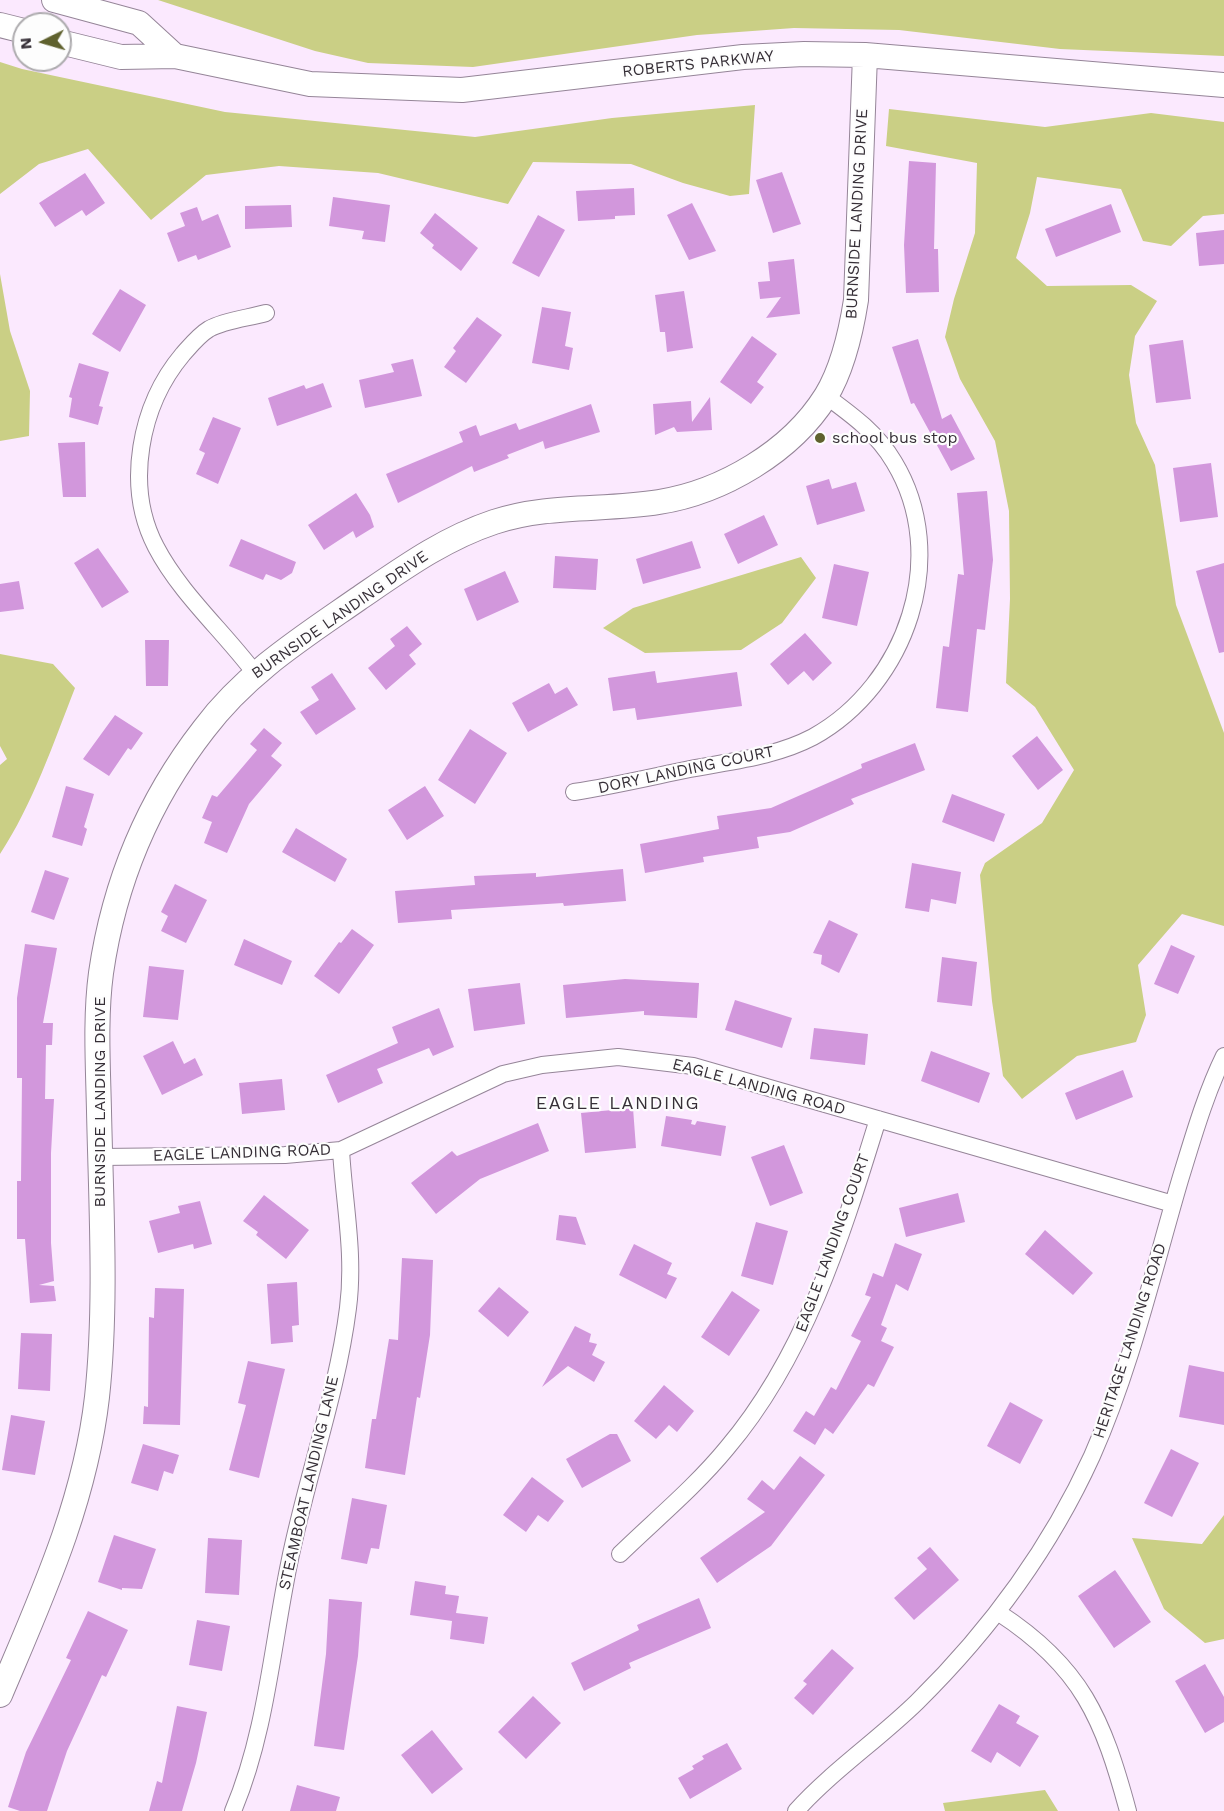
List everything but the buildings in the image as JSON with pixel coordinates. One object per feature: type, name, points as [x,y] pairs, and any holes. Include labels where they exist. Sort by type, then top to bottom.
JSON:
[{"type":"street","points":[[54,0],[138,23],[175,56]]},
{"type":"street","name":"ROBERTS PARKWAY","points":[[72,45],[121,57],[175,56],[310,84],[462,90],[743,57],[866,55],[1224,85]]},
{"type":"street","name":"BURNSIDE LANDING DRIVE","points":[[0,1695],[55,1565],[76,1503],[89,1450],[97,1399],[101,1344],[97,1034],[100,978],[106,942],[122,878],[142,827],[180,761],[220,708],[254,672],[414,561],[466,532],[502,519],[539,511],[655,503],[710,489],[737,476],[779,446],[826,396],[842,361],[856,300],[866,55]]},
{"type":"street","points":[[254,672],[226,635],[173,575],[155,546],[143,511],[140,470],[142,442],[150,410],[174,365],[194,342],[210,329],[266,312]]},
{"type":"street","name":"DORY LANDING COURT","points":[[574,792],[611,787],[785,749],[834,724],[874,687],[895,654],[914,602],[919,561],[916,521],[903,479],[885,447],[864,424],[826,396]]},
{"type":"street","name":"HERITAGE LANDING ROAD","points":[[796,1811],[916,1703],[966,1652],[999,1613],[1068,1501],[1102,1431],[1122,1375],[1194,1136],[1224,1056]]},
{"type":"street","name":"EAGLE LANDING ROAD","points":[[100,1157],[285,1155],[341,1150],[503,1074],[542,1065],[595,1058],[645,1058],[693,1066],[1173,1204]]},
{"type":"street","name":"EAGLE LANDING COURT","points":[[620,1554],[702,1477],[728,1448],[772,1385],[816,1301],[878,1119]]},
{"type":"street","name":"STEAMBOAT LANDING LANE","points":[[233,1811],[258,1733],[289,1562],[342,1347],[348,1307],[350,1237],[341,1150]]},
{"type":"street","points":[[999,1613],[1044,1648],[1085,1695],[1110,1747],[1128,1811]]},
{"type":"green space","points":[[158,0],[1224,0],[1224,56],[1060,49],[899,30],[794,28],[697,35],[473,67],[368,63],[315,51]]},
{"type":"green space","points":[[0,62],[12,66],[12,72],[36,72],[225,112],[475,137],[612,118],[755,105],[749,194],[730,196],[683,183],[631,164],[533,162],[508,204],[378,173],[279,166],[206,175],[151,220],[88,149],[39,164],[0,194]]},
{"type":"green space","points":[[889,109],[1045,127],[1151,113],[1224,122],[1224,214],[1203,216],[1171,246],[1143,241],[1121,189],[1037,177],[1030,213],[1016,258],[1047,286],[1131,285],[1157,301],[1135,336],[1129,375],[1136,423],[1155,465],[1176,605],[1224,733],[1224,926],[1182,914],[1138,965],[1146,1015],[1136,1042],[1077,1056],[1022,1099],[1003,1076],[992,1001],[980,875],[985,863],[1042,823],[1074,770],[1035,707],[1006,683],[1010,599],[1009,511],[995,441],[960,379],[945,337],[954,299],[975,233],[977,163],[886,146]]},
{"type":"green space","points":[[0,274],[10,331],[30,391],[29,436],[0,441]]},
{"type":"green space","points":[[801,557],[816,578],[782,623],[741,650],[645,653],[603,628],[633,608]]},
{"type":"green space","points":[[0,654],[53,664],[75,688],[23,815],[0,854],[0,765],[7,759],[0,746]]},
{"type":"green space","points":[[1224,1515],[1224,1639],[1205,1643],[1164,1609],[1132,1538],[1202,1544]]},
{"type":"green space","points":[[1045,1790],[1058,1811],[945,1811],[943,1803]]},
{"type":"place","name":"school bus stop","points":[[820,438]]},
{"type":"district","name":"EAGLE LANDING","points":[[618,1104]]}]
